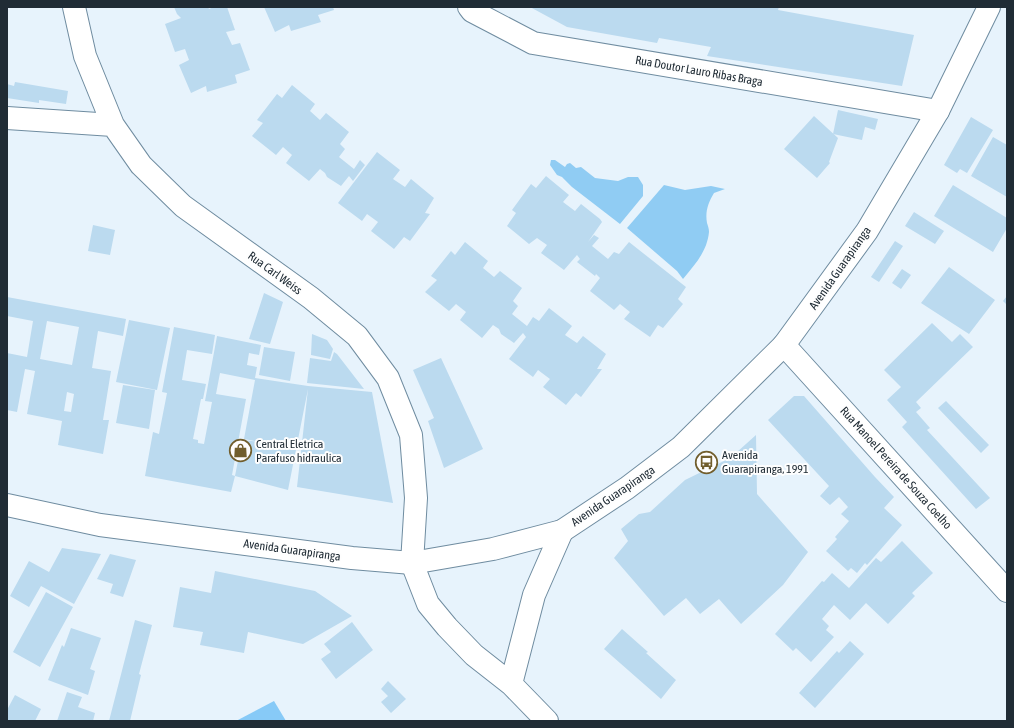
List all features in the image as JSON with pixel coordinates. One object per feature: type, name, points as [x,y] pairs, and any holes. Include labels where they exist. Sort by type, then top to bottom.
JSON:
[{"type":"street","name":"Rua Carl Weiss","points":[[74,7],[85,56],[113,125],[141,165],[183,206],[311,298],[357,336],[388,378],[410,435],[416,498],[412,563]]},
{"type":"street","name":"Rua Doutor Lauro Ribas Braga","points":[[469,7],[472,11],[533,42],[938,111]]},
{"type":"street","name":"Avenida Guarapiranga","points":[[7,505],[100,525],[352,558],[412,563],[493,549],[562,531],[627,488],[681,447],[784,345],[866,231],[938,111],[989,7]]},
{"type":"street","points":[[7,118],[113,125]]},
{"type":"street","name":"Rua Manoel Pereira de Souza Coelho","points":[[784,345],[1007,591]]},
{"type":"street","points":[[511,684],[534,595],[562,531]]},
{"type":"street","points":[[412,563],[428,604],[447,627],[474,655],[511,684],[545,719]]},
{"type":"shaded area","points":[[551,160],[555,160],[565,167],[570,163],[576,168],[581,167],[595,178],[618,181],[628,177],[638,177],[643,185],[643,196],[620,224],[572,187],[562,177],[557,175],[550,165]]},
{"type":"shaded area","points":[[664,185],[685,190],[711,186],[725,189],[714,193],[710,200],[706,219],[709,232],[706,246],[696,263],[683,279],[677,271],[627,228]]},
{"type":"shaded area","points":[[274,701],[286,721],[236,721]]},
{"type":"building","points":[[174,7],[208,7],[209,9],[214,7],[227,7],[235,30],[226,32],[232,45],[240,43],[250,70],[235,75],[237,83],[207,92],[206,86],[191,93],[179,65],[189,60],[185,49],[175,52],[165,24],[181,18],[177,14]]},
{"type":"building","points":[[264,7],[333,7],[334,10],[318,15],[321,22],[291,31],[289,25],[275,32]]},
{"type":"building","points":[[530,7],[779,7],[778,10],[914,35],[902,86],[707,56],[711,47],[659,38],[657,43],[567,27]]},
{"type":"building","points":[[15,82],[68,91],[66,104],[39,100],[39,103],[7,98],[7,84],[14,86]]},
{"type":"building","points":[[292,85],[315,104],[310,111],[320,120],[326,113],[349,132],[340,144],[345,149],[339,157],[354,169],[360,160],[365,165],[353,181],[349,176],[341,186],[327,177],[320,169],[309,181],[286,163],[292,155],[283,147],[276,155],[252,136],[263,123],[257,120],[277,94],[282,98]]},
{"type":"building","points":[[838,110],[878,119],[875,130],[865,127],[862,140],[833,134]]},
{"type":"building","points":[[814,116],[838,138],[829,162],[830,163],[817,178],[784,149]]},
{"type":"building","points":[[971,117],[993,130],[967,173],[960,169],[957,173],[944,165]]},
{"type":"building","points":[[993,137],[1007,145],[1007,197],[971,176]]},
{"type":"building","points":[[377,152],[400,170],[393,179],[405,187],[411,179],[434,198],[425,213],[430,214],[410,241],[404,237],[394,249],[371,231],[378,222],[367,214],[362,221],[338,203]]},
{"type":"building","points":[[546,176],[569,195],[563,202],[575,211],[581,204],[600,219],[602,222],[588,242],[594,235],[599,238],[592,246],[608,259],[614,252],[619,254],[629,242],[686,287],[678,299],[683,304],[663,328],[658,325],[650,337],[624,319],[630,312],[620,304],[614,310],[590,291],[600,278],[596,274],[595,276],[577,262],[580,259],[577,255],[564,270],[541,253],[547,245],[537,238],[529,244],[507,226],[516,213],[512,210],[531,184],[536,188]]},
{"type":"building","points":[[953,185],[1007,218],[1007,228],[993,252],[934,216]]},
{"type":"building","points":[[914,212],[944,231],[935,244],[905,226]]},
{"type":"building","points":[[93,225],[115,230],[110,255],[88,251]]},
{"type":"building","points":[[895,241],[903,246],[879,282],[871,277]]},
{"type":"building","points":[[465,242],[488,261],[483,268],[494,277],[500,271],[522,288],[513,301],[518,306],[512,314],[527,326],[533,317],[539,321],[549,308],[572,326],[565,335],[577,343],[583,336],[606,354],[597,369],[602,369],[581,397],[576,393],[566,405],[543,387],[550,379],[538,370],[533,377],[509,359],[526,337],[523,333],[514,343],[501,334],[499,329],[493,325],[482,338],[460,320],[466,312],[456,304],[449,311],[425,292],[437,280],[431,276],[451,251],[455,255]]},
{"type":"building","points":[[949,267],[995,300],[969,334],[921,303]]},
{"type":"building","points":[[902,269],[911,275],[901,289],[892,283]]},
{"type":"building","points":[[264,293],[283,302],[270,344],[249,339]]},
{"type":"building","points":[[1007,296],[1007,305],[1003,301]]},
{"type":"building","points":[[7,297],[126,319],[123,336],[98,331],[92,368],[111,371],[103,420],[109,420],[103,454],[58,445],[62,421],[27,414],[35,371],[25,369],[17,412],[7,410],[7,353],[27,357],[33,321],[7,316]],"holes":[[[47,321],[79,327],[72,365],[40,359]],[[67,392],[74,394],[71,412],[64,411]]]},
{"type":"building","points":[[129,320],[170,328],[157,390],[116,382]]},
{"type":"building","points":[[932,323],[952,342],[960,334],[973,347],[916,402],[921,408],[916,412],[930,428],[927,430],[990,498],[976,509],[902,427],[907,422],[887,400],[901,387],[884,370]]},
{"type":"building","points":[[174,327],[215,335],[212,354],[187,350],[182,380],[206,384],[203,399],[201,399],[193,439],[198,440],[198,443],[204,444],[212,402],[205,401],[217,336],[261,345],[259,355],[249,353],[247,365],[257,367],[255,378],[308,386],[372,392],[393,503],[297,487],[308,389],[288,490],[235,476],[231,492],[145,476],[153,432],[159,434],[167,393],[162,392]],"holes":[[[220,373],[255,380],[244,439],[260,442],[242,440],[235,476],[232,475],[246,399],[216,394]]]},
{"type":"building","points":[[312,334],[327,340],[333,349],[330,359],[311,355]]},
{"type":"building","points":[[264,347],[295,352],[290,381],[259,375]]},
{"type":"building","points":[[334,352],[364,389],[307,383],[310,358],[331,361]]},
{"type":"building","points":[[441,358],[483,449],[444,468],[428,421],[434,418],[413,370]]},
{"type":"building","points":[[123,385],[155,390],[149,429],[116,423]]},
{"type":"building","points":[[794,396],[804,396],[894,497],[884,508],[902,525],[867,565],[865,563],[857,573],[851,568],[848,571],[826,551],[837,539],[835,537],[849,521],[841,514],[848,507],[839,497],[830,505],[820,496],[829,486],[768,420]]},
{"type":"building","points":[[946,401],[989,445],[981,453],[938,408]]},
{"type":"building","points":[[756,435],[757,494],[808,552],[783,585],[741,624],[719,599],[700,614],[686,598],[664,616],[614,558],[628,541],[621,529],[639,514],[650,512],[685,480],[726,460],[727,461]]},
{"type":"building","points":[[902,541],[933,573],[912,593],[915,596],[888,624],[866,603],[850,620],[834,605],[822,619],[829,626],[826,630],[834,637],[811,662],[796,648],[793,651],[775,634],[822,581],[824,582],[832,573],[849,588],[876,558],[881,562]]},
{"type":"building","points":[[62,548],[101,554],[74,604],[41,586],[29,607],[10,596],[29,561],[49,572]]},
{"type":"building","points":[[110,554],[136,560],[123,597],[110,593],[113,584],[97,579]]},
{"type":"building","points":[[215,571],[315,591],[352,616],[303,644],[248,632],[244,653],[200,645],[203,632],[173,627],[180,587],[211,593]]},
{"type":"building","points":[[46,592],[73,607],[40,667],[13,652]]},
{"type":"building","points":[[135,620],[152,625],[139,674],[141,675],[130,721],[109,721]]},
{"type":"building","points":[[352,622],[373,650],[336,679],[321,659],[331,652],[324,644]]},
{"type":"building","points":[[71,628],[101,638],[90,669],[95,671],[88,695],[48,680],[62,645],[64,647]]},
{"type":"building","points":[[622,629],[676,680],[661,699],[604,649]]},
{"type":"building","points":[[850,641],[864,654],[815,708],[799,693],[837,651],[839,653]]},
{"type":"building","points":[[388,681],[406,699],[391,713],[381,702],[388,696],[381,689]]},
{"type":"building","points":[[67,692],[82,697],[78,707],[95,713],[93,721],[57,721]]},
{"type":"building","points":[[15,695],[41,709],[35,721],[7,721],[7,710]]},
{"type":"place","name":"Central Eletrica Parafuso hidraulica","points":[[241,451]]},
{"type":"place","name":"Avenida Guarapiranga, 1991","points":[[706,462]]}]
